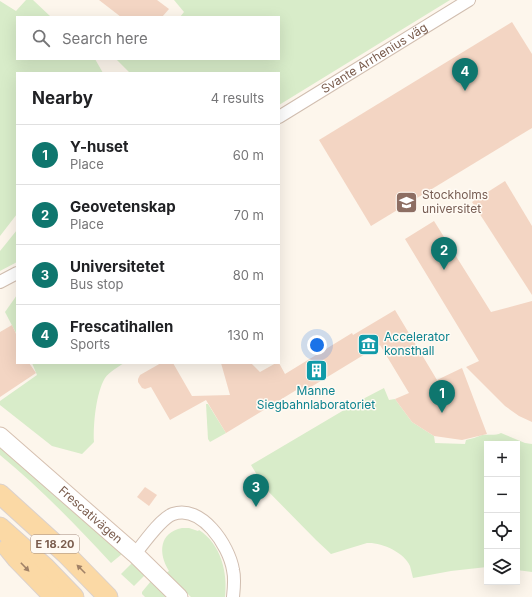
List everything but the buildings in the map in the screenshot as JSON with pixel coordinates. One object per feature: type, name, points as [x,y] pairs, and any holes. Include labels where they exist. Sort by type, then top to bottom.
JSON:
[{"type":"main road","name":"E 18.20","points":[[0,494],[66,554],[108,597]]},
{"type":"main road","name":"E 18.20","points":[[0,527],[74,597]]},
{"type":"main road","points":[[0,538],[17,559],[54,597]]},
{"type":"street","name":"Svante Arrhenius väg","points":[[280,116],[469,0]]},
{"type":"street","points":[[0,282],[16,274]]},
{"type":"street","name":"Frescativägen","points":[[0,436],[135,554],[179,597]]},
{"type":"street","points":[[135,554],[159,525],[171,515],[184,512],[189,514],[210,526],[220,538],[228,553],[233,570],[233,597]]},
{"type":"green space","points":[[26,0],[33,0],[50,16],[16,16],[16,60],[96,60],[102,72],[16,72],[16,215],[0,236],[0,1],[16,11]]},
{"type":"green space","points":[[174,0],[450,0],[280,104],[280,72],[129,72],[117,60],[280,60],[280,16],[181,16],[184,12]]},
{"type":"green space","points":[[16,231],[16,263],[0,271],[0,251]]},
{"type":"green space","points":[[16,296],[16,333],[5,312]]},
{"type":"green space","points":[[32,364],[123,364],[109,374],[102,384],[96,409],[94,442],[82,454],[52,446],[0,405],[0,401],[37,375]]},
{"type":"green space","points":[[384,388],[389,400],[395,399],[412,422],[434,436],[435,443],[465,444],[466,440],[482,435],[501,433],[525,443],[532,444],[532,572],[520,570],[520,441],[484,441],[484,567],[451,571],[413,578],[410,566],[403,556],[392,549],[379,544],[367,543],[331,554],[257,480],[257,475],[251,465]]},
{"type":"green space","points":[[206,404],[208,404],[226,433],[210,442],[208,439]]},
{"type":"green space","points":[[0,444],[122,554],[111,563],[57,507],[0,455]]},
{"type":"green space","points":[[182,528],[199,530],[207,536],[218,551],[224,569],[226,588],[225,597],[191,597],[166,573],[169,571],[165,564],[162,551],[165,539],[169,534]]},
{"type":"green space","points":[[132,563],[145,575],[134,586],[121,574]]},
{"type":"green space","points":[[151,581],[168,597],[145,597],[142,592]]},
{"type":"place","name":"Frescatihallen","points":[[465,91]]},
{"type":"place","name":"Stockholms universitet","points":[[406,202]]},
{"type":"place","name":"Geovetenskap","points":[[444,270]]},
{"type":"place","name":"Accelerator konsthall","points":[[368,344]]},
{"type":"place","name":"Manne Siegbahnlaboratoriet","points":[[316,370]]},
{"type":"place","name":"Y-huset","points":[[442,413]]},
{"type":"place","name":"Universitetet","points":[[256,507]]}]
